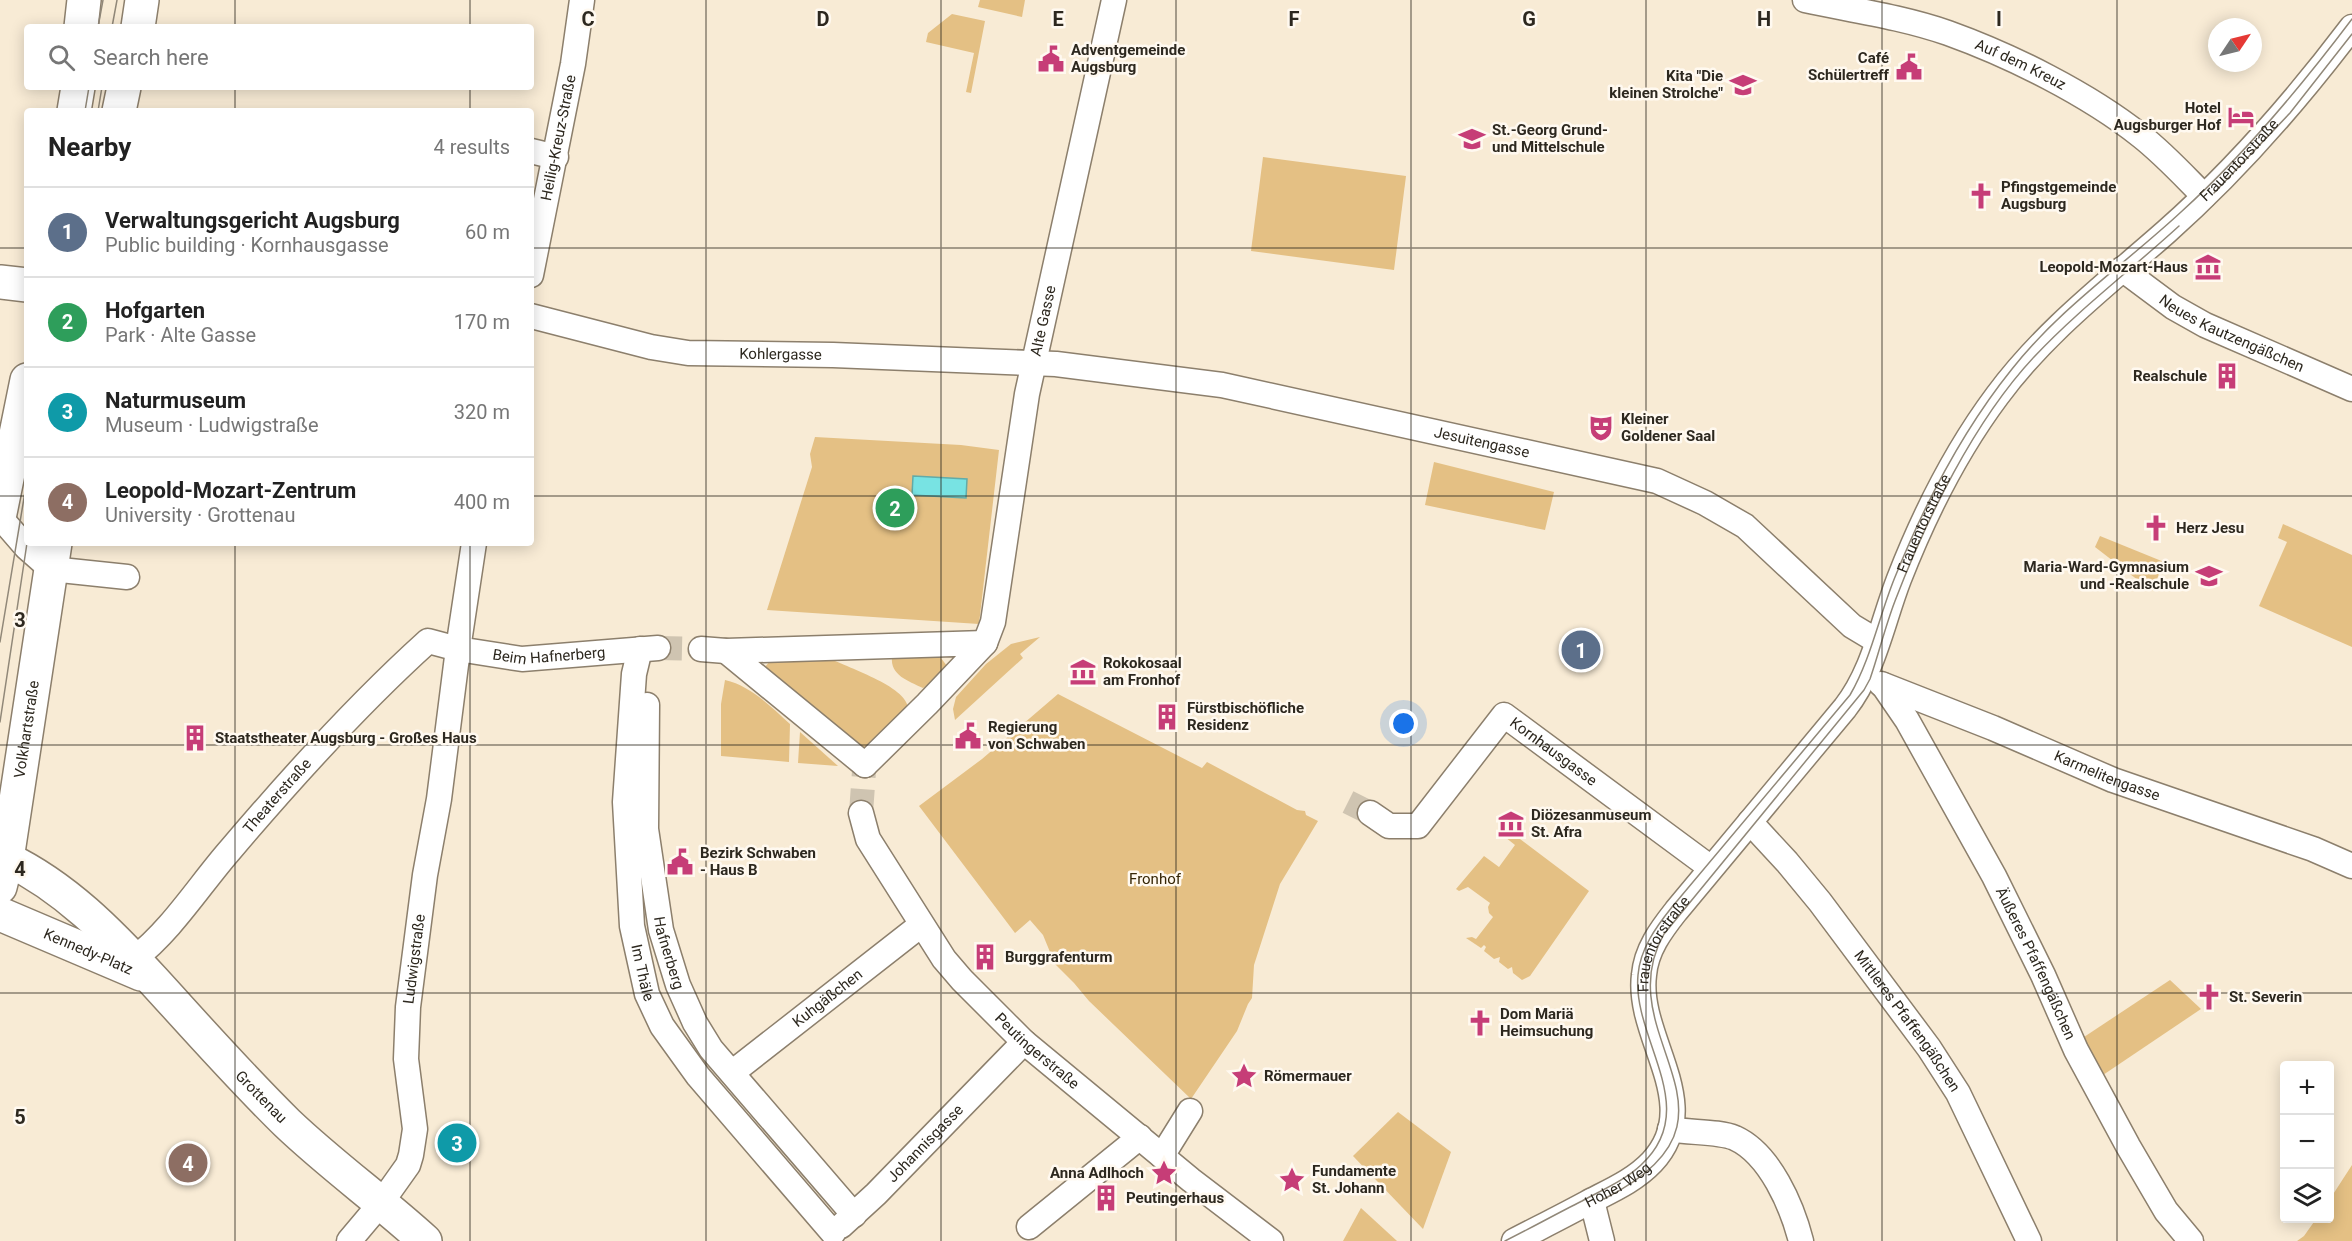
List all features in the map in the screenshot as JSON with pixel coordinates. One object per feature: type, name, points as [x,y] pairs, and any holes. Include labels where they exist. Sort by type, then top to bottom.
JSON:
[{"type":"street","points":[[81,24],[84,0]]},
{"type":"street","points":[[138,24],[142,0]]},
{"type":"street","name":"Heilig-Kreuz-Straße","points":[[534,261],[556,157],[582,0]]},
{"type":"street","name":"Alte Gasse","points":[[985,642],[993,622],[1027,394],[1114,0]]},
{"type":"street","name":"Auf dem Kreuz","points":[[1805,0],[1947,33],[2036,72],[2086,98],[2141,136],[2204,196]]},
{"type":"street","name":"Frauentorstraße","points":[[1671,1091],[1647,1014],[1643,989],[1644,970],[1650,952],[1660,931],[1711,868],[1845,708],[1874,681],[1877,641],[1899,578],[1959,453],[1979,422],[2029,356],[2067,317],[2204,196],[2240,161],[2286,109],[2352,27]]},
{"type":"street","points":[[74,108],[78,90]]},
{"type":"street","points":[[120,108],[123,90]]},
{"type":"street","points":[[534,152],[556,157]]},
{"type":"street","name":"Neues Kautzengäßchen","points":[[2122,269],[2173,307],[2205,325],[2349,388]]},
{"type":"street","points":[[0,282],[24,285]]},
{"type":"street","name":"Kohlergasse","points":[[534,317],[651,347],[688,353],[833,355],[1034,364]]},
{"type":"street","name":"Jesuitengasse","points":[[1034,364],[1056,364],[1221,385],[1657,481],[1705,503],[1745,526],[1852,626],[1877,641]]},
{"type":"street","points":[[24,395],[0,515],[24,545]]},
{"type":"street","points":[[25,546],[127,577]]},
{"type":"street","points":[[458,650],[474,546]]},
{"type":"street","name":"Volkhartstraße","points":[[2,869],[53,556]]},
{"type":"street","name":"Beim Hafnerberg","points":[[428,641],[458,650],[522,659],[649,649]]},
{"type":"street","name":"Theaterstraße","points":[[143,968],[155,941],[215,868],[333,733],[384,681],[428,641]]},
{"type":"street","points":[[701,649],[726,651],[985,642]]},
{"type":"street","points":[[726,651],[865,768],[985,642]]},
{"type":"street","name":"Hafnerberg","points":[[649,649],[646,829],[661,930],[678,985],[695,1023],[711,1049],[854,1215]]},
{"type":"street","name":"Im Thäle","points":[[649,649],[634,674],[625,802],[632,926],[647,994],[662,1026],[698,1076],[829,1237]]},
{"type":"street","name":"Ludwigstraße","points":[[349,1241],[381,1203],[408,1165],[411,1155],[415,1129],[406,1059],[408,1007],[425,875],[439,799],[458,650]]},
{"type":"street","name":"Karmelitengasse","points":[[1874,681],[2113,780],[2303,846],[2352,866]]},
{"type":"street","name":"Äußeres Pfaffengäßchen","points":[[1874,681],[1907,720],[1994,876],[2076,1050],[2128,1146],[2166,1210],[2191,1241]]},
{"type":"street","name":"Kornhausgasse","points":[[1380,819],[1418,826],[1504,715],[1711,868]]},
{"type":"street","name":"Peutingerstraße","points":[[861,813],[868,839],[921,925],[944,959],[962,980],[1024,1042],[1162,1156],[1271,1241]]},
{"type":"street","name":"Mittleres Pfaffengäßchen","points":[[1750,822],[1820,902],[1929,1048],[1958,1093],[2029,1241]]},
{"type":"street","name":"Kennedy-Platz","points":[[2,869],[53,885],[102,926],[143,968]]},
{"type":"street","name":"Kennedy-Platz","points":[[0,897],[143,968]]},
{"type":"street","name":"Kennedy-Platz","points":[[0,914],[143,968]]},
{"type":"street","name":"Kuhgäßchen","points":[[733,1072],[921,925]]},
{"type":"street","name":"Grottenau","points":[[143,968],[286,1122],[330,1162],[381,1203]]},
{"type":"street","name":"Johannisgasse","points":[[829,1237],[854,1215],[1024,1042]]},
{"type":"street","name":"Hoher Weg","points":[[1514,1241],[1592,1201],[1645,1169],[1660,1152],[1670,1130],[1673,1111],[1671,1091]]},
{"type":"street","points":[[1162,1156],[1190,1112]]},
{"type":"street","points":[[1670,1130],[1733,1137],[1746,1145],[1762,1160],[1786,1196],[1801,1241]]},
{"type":"street","points":[[1029,1227],[1140,1137]]},
{"type":"street","points":[[1592,1201],[1602,1241]]},
{"type":"street","points":[[381,1203],[425,1241]]},
{"type":"green space","points":[[980,0],[1025,0],[1022,17],[978,7]]},
{"type":"green space","points":[[952,14],[985,21],[971,93],[966,92],[974,53],[926,42],[928,33]]},
{"type":"green space","points":[[1263,157],[1406,176],[1394,270],[1251,251]]},
{"type":"green space","points":[[815,437],[961,445],[999,450],[979,624],[767,610],[812,467],[810,454]]},
{"type":"green space","points":[[1434,462],[1554,492],[1545,530],[1425,505]]},
{"type":"green space","points":[[2283,524],[2352,555],[2352,647],[2259,606],[2287,542],[2278,538]]},
{"type":"green space","points":[[2100,536],[2164,562],[2152,591],[2095,547]]},
{"type":"green space","points":[[1040,637],[1020,654],[1023,658],[955,720],[953,709],[956,697],[986,664],[1011,644]]},
{"type":"green space","points":[[938,654],[947,666],[923,688],[901,677],[892,663],[892,657]]},
{"type":"green space","points":[[827,657],[887,685],[905,700],[908,708],[864,753],[765,667],[770,661]]},
{"type":"green space","points":[[725,680],[752,692],[790,724],[789,762],[721,756],[721,704]]},
{"type":"green space","name":"Fronhof","points":[[1058,694],[1202,768],[1207,762],[1297,810],[1305,811],[1306,815],[1318,821],[1280,884],[1254,965],[1252,998],[1237,1031],[1191,1099],[1089,1001],[1054,963],[1055,958],[1043,935],[1030,920],[1015,933],[919,806],[982,759]]},
{"type":"green space","points":[[800,732],[838,766],[798,763]]},
{"type":"green space","points":[[1504,827],[1589,891],[1530,976],[1522,980],[1513,973],[1512,967],[1508,969],[1499,962],[1500,957],[1494,959],[1484,951],[1486,947],[1484,945],[1481,948],[1466,938],[1476,939],[1493,917],[1489,913],[1490,903],[1468,887],[1459,891],[1456,889],[1484,856],[1499,867],[1515,845],[1500,833]]},
{"type":"green space","points":[[2170,980],[2201,1009],[2103,1075],[2084,1037]]},
{"type":"green space","points":[[1398,1112],[1451,1152],[1423,1229],[1353,1156]]},
{"type":"green space","points":[[2352,1165],[2352,1241],[2297,1241],[2304,1236],[2313,1223],[2334,1223],[2334,1193]]},
{"type":"green space","points":[[1361,1208],[1397,1241],[1343,1241]]},
{"type":"water","points":[[913,476],[967,479],[966,498],[912,495]]},
{"type":"tunnel","points":[[658,648],[701,649]]},
{"type":"tunnel","points":[[861,813],[864,771]]},
{"type":"tunnel","points":[[1348,802],[1370,813]]},
{"type":"tram line","points":[[99,24],[103,0]]},
{"type":"tram line","points":[[113,24],[117,0]]},
{"type":"tram line","points":[[1505,1241],[1620,1181],[1641,1165],[1658,1143],[1666,1120],[1666,1097],[1639,999],[1639,965],[1645,947],[1672,907],[1850,695],[1864,667],[1889,592],[1919,522],[1946,469],[1977,417],[2012,369],[2051,326],[2181,212],[2250,144],[2352,19]]},
{"type":"tram line","points":[[2214,193],[2290,113],[2352,34]]},
{"type":"tram line","points":[[86,108],[88,90]]},
{"type":"tram line","points":[[98,108],[102,90]]},
{"type":"tram line","points":[[1604,1199],[1651,1168],[1673,1138],[1679,1107],[1673,1075],[1653,1008],[1651,972],[1664,934],[1864,690],[1870,679],[1895,601],[1921,538],[1954,473],[1991,411],[2012,383],[2051,340],[2179,226]]},
{"type":"tram line","points":[[0,642],[24,498]]},
{"type":"tram line","points":[[0,722],[27,546]]},
{"type":"place","name":"Adventgemeinde Augsburg","points":[[1051,59]]},
{"type":"place","name":"Café Schülertreff","points":[[1909,67]]},
{"type":"place","name":"Kita \"Die kleinen Strolche\"","points":[[1743,85]]},
{"type":"place","name":"Hotel Augsburger Hof","points":[[2241,117]]},
{"type":"place","name":"St.-Georg Grund- und Mittelschule","points":[[1472,139]]},
{"type":"place","name":"Pfingstgemeinde Augsburg","points":[[1981,196]]},
{"type":"place","name":"Leopold-Mozart-Haus","points":[[2208,267]]},
{"type":"place","name":"Realschule","points":[[2227,376]]},
{"type":"place","name":"Kleiner Goldener Saal","points":[[1601,428]]},
{"type":"place","name":"Hofgarten","points":[[895,508]]},
{"type":"place","name":"Herz Jesu","points":[[2156,528]]},
{"type":"place","name":"Maria-Ward-Gymnasium und -Realschule","points":[[2209,576]]},
{"type":"place","name":"Verwaltungsgericht Augsburg","points":[[1581,650]]},
{"type":"place","name":"Rokokosaal am Fronhof","points":[[1083,672]]},
{"type":"place","name":"Fürstbischöfliche Residenz","points":[[1167,717]]},
{"type":"place","name":"Regierung von Schwaben","points":[[968,736]]},
{"type":"place","name":"Staatstheater Augsburg - Großes Haus","points":[[195,738]]},
{"type":"place","name":"Diözesanmuseum St. Afra","points":[[1511,824]]},
{"type":"place","name":"Bezirk Schwaben - Haus B","points":[[680,862]]},
{"type":"place","name":"Burggrafenturm","points":[[985,957]]},
{"type":"place","name":"St. Severin","points":[[2209,997]]},
{"type":"place","name":"Dom Mariä Heimsuchung","points":[[1480,1023]]},
{"type":"place","name":"Römermauer","points":[[1244,1076]]},
{"type":"place","name":"Naturmuseum","points":[[457,1143]]},
{"type":"place","name":"Leopold-Mozart-Zentrum","points":[[188,1163]]},
{"type":"place","name":"Anna Adlhoch","points":[[1164,1173]]},
{"type":"place","name":"Fundamente St. Johann","points":[[1292,1180]]},
{"type":"place","name":"Peutingerhaus","points":[[1106,1198]]}]
